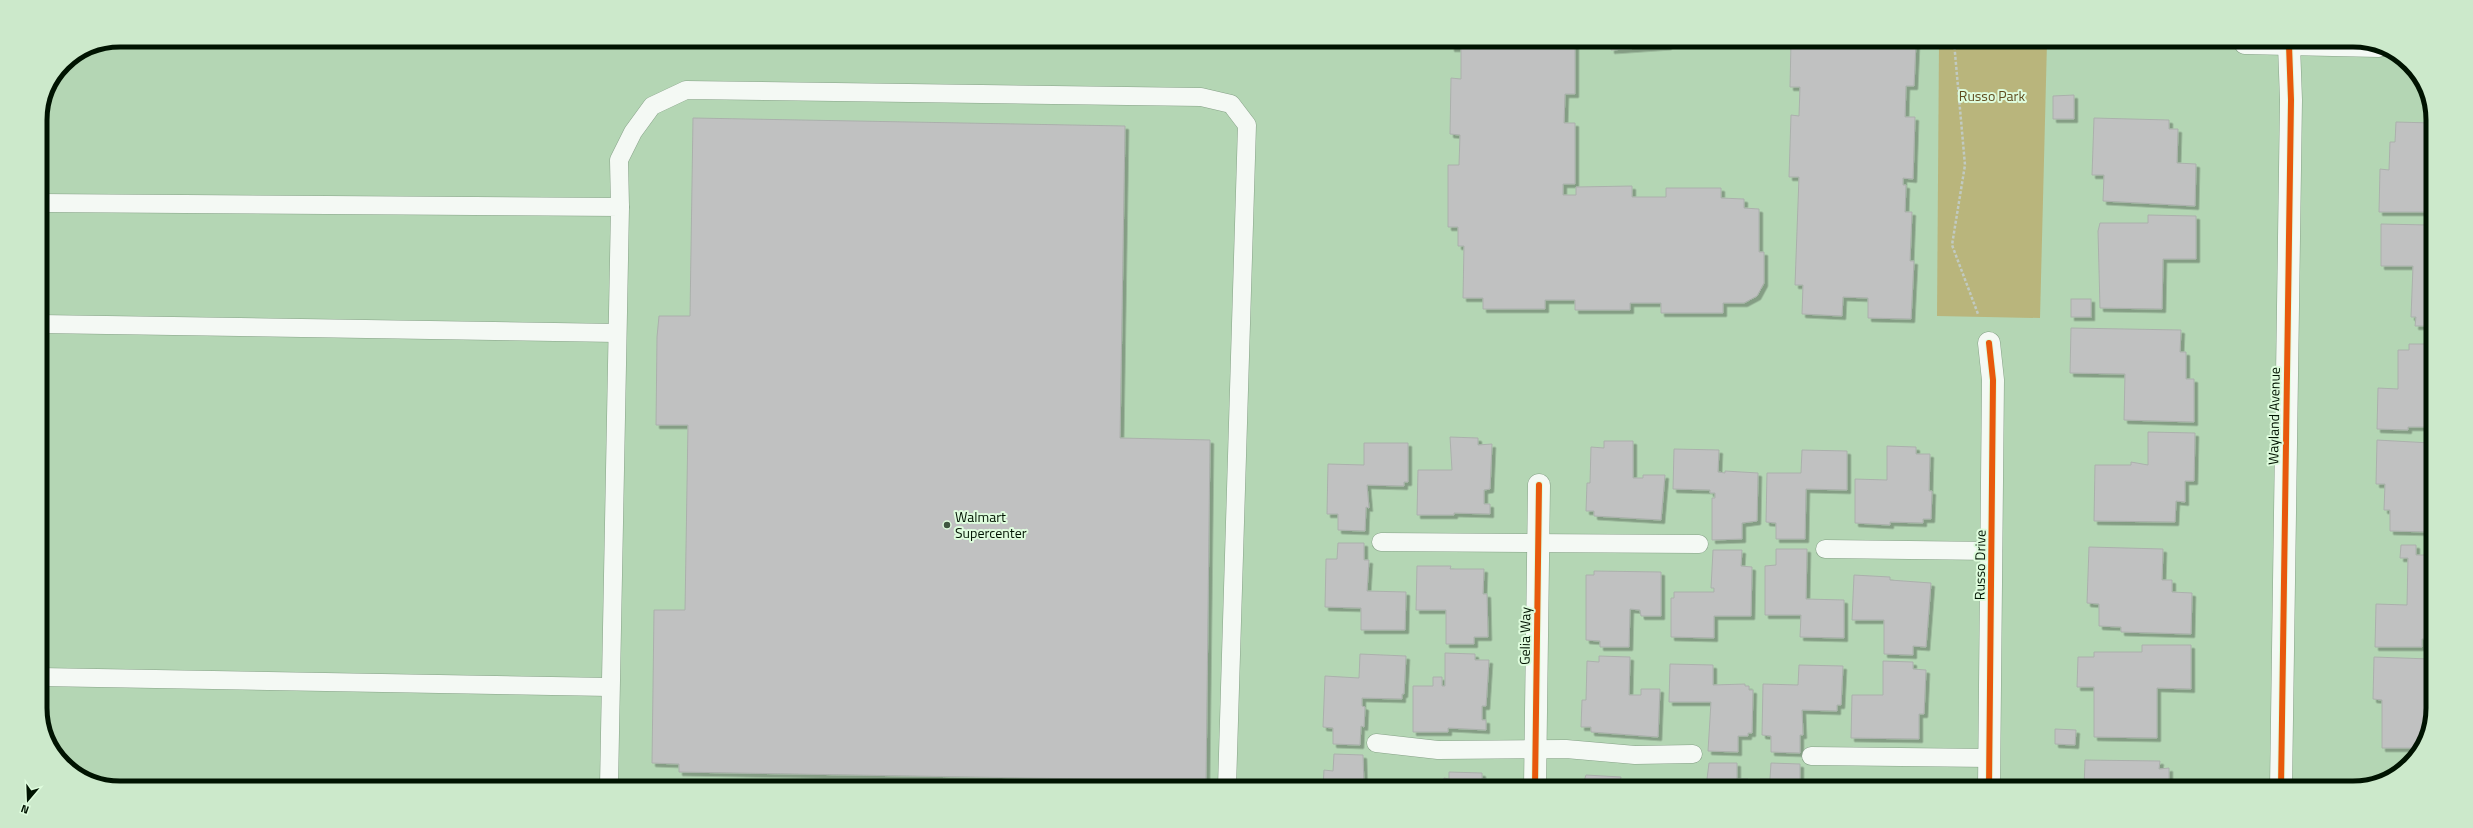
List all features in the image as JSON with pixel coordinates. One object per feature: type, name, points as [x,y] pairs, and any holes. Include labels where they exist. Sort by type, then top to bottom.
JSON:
[{"type":"street","name":"Wayland Avenue","points":[[2282,781],[2291,100],[2289,47]]},
{"type":"street","name":"Russo Drive","points":[[1989,344],[1993,380],[1993,551],[1990,781]]},
{"type":"street","name":"Gelia Way","points":[[1535,781],[1539,485]]},
{"type":"lane","points":[[609,781],[620,207],[619,160],[633,132],[652,106],[686,90],[1201,97],[1232,104],[1247,125],[1228,781]]},
{"type":"lane","points":[[47,203],[620,207]]},
{"type":"lane","points":[[47,324],[617,333]]},
{"type":"lane","points":[[1381,542],[1699,544]]},
{"type":"lane","points":[[1825,549],[1993,551]]},
{"type":"lane","points":[[47,677],[610,687]]},
{"type":"lane","points":[[1376,743],[1438,750],[1566,749],[1635,754],[1693,754]]},
{"type":"lane","points":[[1810,756],[1990,758]]},
{"type":"path","points":[[1954,47],[1965,165],[1952,245],[1989,344]]},
{"type":"green space","name":"Russo Park","points":[[1939,47],[2047,47],[2040,318],[1937,316]]},
{"type":"building","points":[[1575,47],[1575,94],[1565,94],[1564,123],[1575,123],[1575,184],[1563,184],[1563,195],[1576,195],[1576,187],[1632,186],[1632,197],[1666,197],[1666,188],[1721,188],[1721,198],[1744,199],[1744,208],[1759,209],[1759,252],[1764,252],[1764,283],[1757,296],[1744,303],[1723,303],[1723,313],[1661,313],[1661,303],[1630,303],[1630,310],[1575,310],[1575,300],[1545,300],[1545,309],[1483,309],[1483,298],[1463,298],[1464,246],[1458,246],[1458,227],[1448,227],[1448,165],[1459,165],[1460,135],[1450,134],[1451,78],[1461,79],[1461,48],[1451,48]]},
{"type":"building","points":[[1611,47],[1654,47],[1611,50]]},
{"type":"building","points":[[1791,47],[1916,47],[1914,86],[1906,86],[1905,117],[1915,117],[1913,179],[1903,178],[1903,185],[1906,185],[1905,212],[1912,212],[1910,261],[1914,261],[1911,319],[1868,318],[1868,298],[1843,297],[1842,316],[1802,314],[1803,285],[1795,285],[1799,177],[1789,177],[1791,115],[1799,116],[1800,87],[1790,87]]},
{"type":"building","points":[[2074,95],[2074,119],[2053,119],[2053,96]]},
{"type":"building","name":"Walmart Supercenter","points":[[693,118],[1125,126],[1120,438],[1210,440],[1206,781],[679,772],[679,764],[652,763],[654,610],[685,610],[688,425],[656,425],[657,337],[659,316],[690,316]]},
{"type":"building","points":[[2094,118],[2169,120],[2169,129],[2178,129],[2177,163],[2196,164],[2195,206],[2103,201],[2104,175],[2092,175]]},
{"type":"building","points":[[2396,122],[2426,123],[2426,212],[2379,212],[2380,169],[2389,170],[2390,142],[2395,142]]},
{"type":"building","points":[[2148,215],[2196,216],[2196,259],[2163,259],[2162,309],[2100,308],[2098,231],[2100,223],[2148,223]]},
{"type":"building","points":[[2381,224],[2426,225],[2426,326],[2415,326],[2416,317],[2411,317],[2413,266],[2381,266]]},
{"type":"building","points":[[2071,299],[2091,299],[2091,317],[2071,317]]},
{"type":"building","points":[[2071,328],[2181,330],[2180,352],[2186,352],[2186,379],[2194,379],[2194,422],[2124,420],[2125,374],[2070,373]]},
{"type":"building","points":[[2409,344],[2426,344],[2426,427],[2408,427],[2408,430],[2377,429],[2378,388],[2398,389],[2398,350],[2409,350]]},
{"type":"building","points":[[2148,432],[2195,433],[2194,481],[2185,481],[2185,502],[2176,501],[2175,522],[2094,521],[2095,465],[2131,465],[2131,462],[2148,465]]},
{"type":"building","points":[[1450,437],[1478,438],[1478,445],[1492,444],[1490,489],[1484,490],[1484,504],[1490,504],[1490,514],[1454,513],[1454,515],[1417,515],[1418,470],[1452,470]]},
{"type":"building","points":[[2377,440],[2426,443],[2426,532],[2390,531],[2390,510],[2384,510],[2385,484],[2376,484]]},
{"type":"building","points":[[1604,441],[1633,441],[1633,478],[1643,478],[1643,475],[1665,475],[1661,520],[1594,516],[1594,511],[1586,511],[1587,483],[1590,483],[1591,447],[1604,448]]},
{"type":"building","points":[[1364,443],[1408,443],[1408,482],[1404,482],[1404,486],[1367,485],[1369,508],[1366,507],[1365,531],[1338,530],[1338,514],[1327,514],[1328,464],[1364,465]]},
{"type":"building","points":[[1887,446],[1916,447],[1916,454],[1930,454],[1929,491],[1932,491],[1931,519],[1923,519],[1923,523],[1890,522],[1890,525],[1855,523],[1855,479],[1887,480]]},
{"type":"building","points":[[1674,449],[1719,450],[1718,472],[1758,473],[1757,521],[1742,523],[1742,539],[1712,540],[1712,498],[1715,498],[1715,493],[1710,493],[1710,490],[1673,489]]},
{"type":"building","points":[[1802,450],[1847,451],[1847,490],[1806,489],[1805,539],[1776,539],[1776,523],[1766,522],[1767,473],[1801,473]]},
{"type":"building","points":[[1338,543],[1364,543],[1364,560],[1369,560],[1367,591],[1406,592],[1405,630],[1361,630],[1361,608],[1325,607],[1326,559],[1337,559]]},
{"type":"building","points":[[2401,545],[2416,545],[2416,555],[2426,555],[2426,639],[2422,639],[2422,647],[2375,647],[2376,604],[2407,605],[2408,558],[2400,558]]},
{"type":"building","points":[[2089,547],[2163,549],[2162,580],[2172,580],[2172,592],[2192,593],[2191,634],[2121,632],[2121,627],[2099,626],[2099,604],[2087,603]]},
{"type":"building","points":[[1776,549],[1807,549],[1806,599],[1844,600],[1844,638],[1800,637],[1801,615],[1765,615],[1765,566],[1776,565]]},
{"type":"building","points":[[1713,550],[1742,550],[1741,566],[1752,567],[1751,616],[1714,616],[1714,638],[1671,637],[1671,598],[1674,598],[1674,592],[1714,592],[1714,588],[1711,588]]},
{"type":"building","points":[[1417,566],[1451,566],[1450,569],[1484,569],[1483,594],[1487,594],[1488,637],[1474,637],[1474,644],[1446,644],[1446,610],[1416,610]]},
{"type":"building","points":[[1594,571],[1661,572],[1661,616],[1641,616],[1640,610],[1630,609],[1629,647],[1600,647],[1600,641],[1586,640],[1586,575],[1594,575]]},
{"type":"building","points":[[1854,575],[1890,577],[1890,580],[1931,583],[1926,647],[1913,646],[1913,655],[1884,654],[1884,620],[1852,620]]},
{"type":"building","points":[[2142,645],[2191,645],[2191,689],[2157,688],[2157,738],[2094,737],[2094,687],[2077,687],[2078,657],[2094,657],[2094,652],[2142,652]]},
{"type":"building","points":[[1445,653],[1475,654],[1475,660],[1489,660],[1486,706],[1482,706],[1482,720],[1486,720],[1486,730],[1448,728],[1448,732],[1413,732],[1413,686],[1433,686],[1433,677],[1442,677],[1442,686],[1445,686]]},
{"type":"building","points":[[1360,654],[1406,656],[1404,694],[1402,694],[1402,699],[1362,698],[1362,706],[1365,707],[1364,727],[1361,726],[1360,745],[1333,744],[1333,728],[1323,727],[1325,676],[1359,678]]},
{"type":"building","points":[[1599,656],[1630,657],[1629,695],[1641,695],[1641,689],[1660,689],[1658,737],[1591,732],[1591,727],[1581,727],[1582,700],[1586,700],[1587,661],[1599,662]]},
{"type":"building","points":[[2374,657],[2426,659],[2425,717],[2420,736],[2414,748],[2382,748],[2382,700],[2373,699]]},
{"type":"building","points":[[1883,661],[1913,662],[1913,669],[1926,670],[1924,714],[1919,714],[1919,739],[1851,738],[1852,695],[1883,695]]},
{"type":"building","points":[[1670,664],[1713,665],[1713,685],[1745,684],[1745,686],[1749,686],[1749,690],[1753,690],[1752,733],[1748,733],[1748,736],[1738,736],[1738,752],[1708,751],[1711,702],[1669,702]]},
{"type":"building","points":[[1799,665],[1843,666],[1841,705],[1837,705],[1837,711],[1802,710],[1803,735],[1800,735],[1800,753],[1771,752],[1771,736],[1762,735],[1763,684],[1798,685]]},
{"type":"building","points":[[2055,729],[2076,730],[2075,745],[2055,744]]},
{"type":"building","points":[[1334,754],[1363,755],[1364,781],[1323,781],[1324,770],[1333,771]]},
{"type":"building","points":[[2085,760],[2160,761],[2159,769],[2169,768],[2169,781],[2084,781]]},
{"type":"building","points":[[1709,763],[1737,763],[1737,779],[1748,779],[1748,781],[1707,781]]},
{"type":"building","points":[[1771,763],[1800,764],[1800,780],[1804,781],[1760,781],[1760,779],[1770,779]]},
{"type":"building","points":[[1449,772],[1482,773],[1482,779],[1486,779],[1486,781],[1444,781],[1444,778],[1449,779]]},
{"type":"building","points":[[1586,775],[1621,777],[1620,781],[1584,781]]},
{"type":"cycle path","points":[[2281,781],[2291,100],[2289,47]]},
{"type":"cycle path","points":[[1989,343],[1993,380],[1989,781]]},
{"type":"cycle path","points":[[1535,781],[1539,485]]},
{"type":"place","name":"Walmart Supercenter","points":[[947,525]]}]
